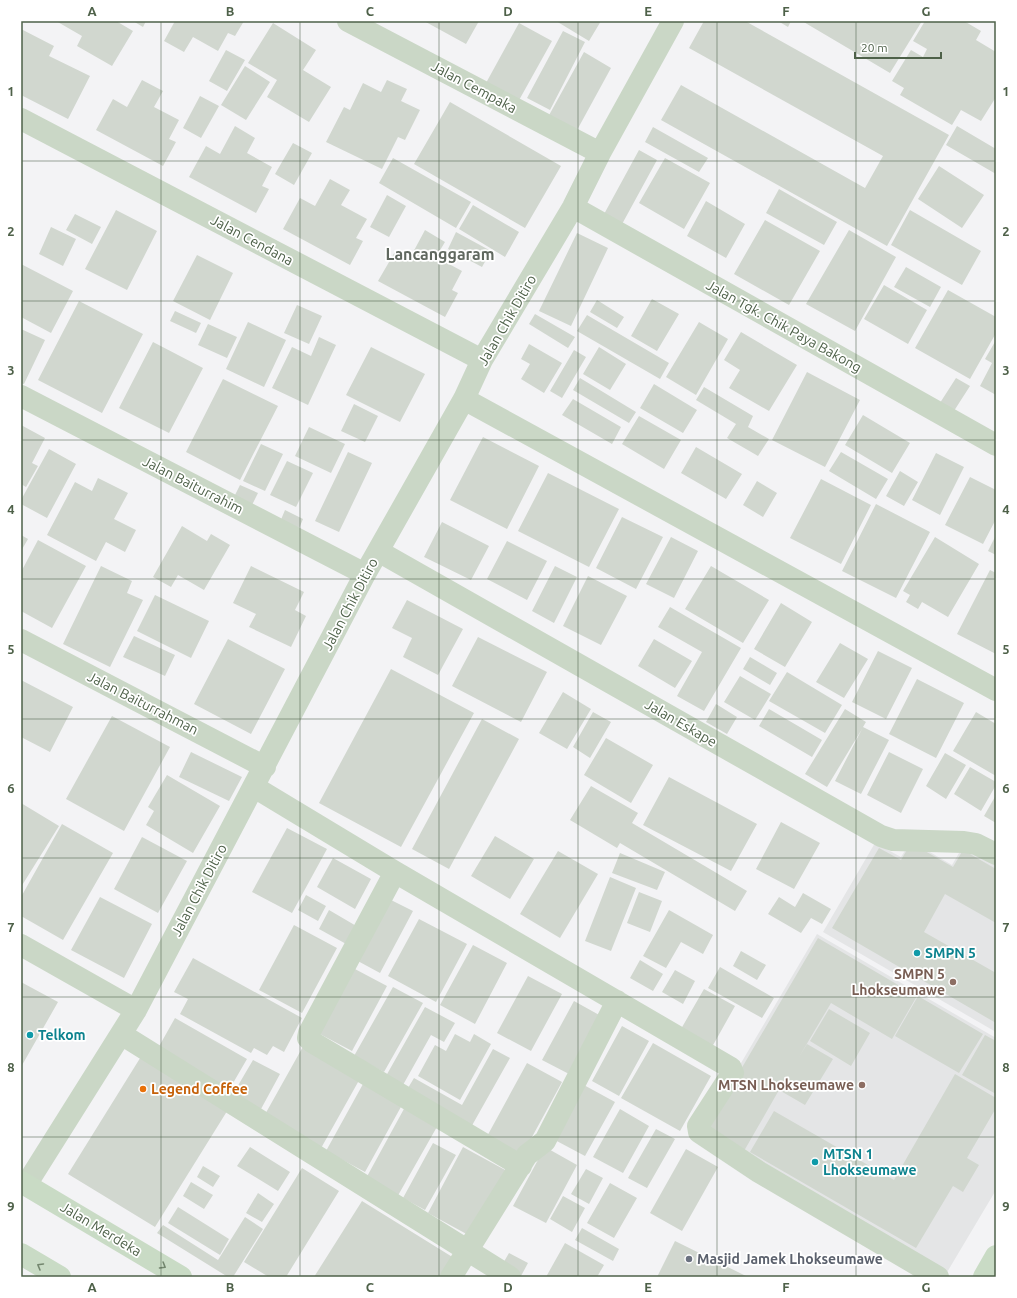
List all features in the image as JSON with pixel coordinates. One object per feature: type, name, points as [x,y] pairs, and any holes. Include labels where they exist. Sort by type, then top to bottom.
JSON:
[{"type":"main road","name":"Jalan Merdeka","points":[[24,1184],[181,1277]]},
{"type":"main road","points":[[21,1254],[60,1277]]},
{"type":"main road","points":[[984,1277],[996,1256]]},
{"type":"street","name":"Jalan Cempaka","points":[[348,21],[600,153]]},
{"type":"street","name":"Jalan Chik Ditiro","points":[[24,1184],[136,1010],[378,551],[464,399],[482,360],[573,207],[600,153],[673,21]]},
{"type":"street","name":"Jalan Cendana","points":[[21,119],[482,360]]},
{"type":"street","name":"Jalan Tgk. Chik Paya Bakong","points":[[573,207],[996,445]]},
{"type":"street","name":"Jalan Baiturrahim","points":[[21,396],[366,574]]},
{"type":"street","points":[[464,399],[996,690]]},
{"type":"street","name":"Jalan Eskape","points":[[378,551],[881,836],[893,840],[964,842],[976,844],[996,854]]},
{"type":"street","name":"Jalan Baiturrahman","points":[[21,640],[265,767]]},
{"type":"street","points":[[254,787],[395,872],[731,1068],[731,1075],[698,1126],[699,1132],[759,1172],[938,1277]]},
{"type":"street","points":[[395,872],[309,1033],[308,1038],[312,1042],[521,1166]]},
{"type":"street","points":[[21,945],[136,1010]]},
{"type":"street","points":[[451,1277],[527,1155],[546,1141],[617,1001]]},
{"type":"street","points":[[121,1034],[510,1277]]},
{"type":"shaded area","name":"SMPN 5 Lhokseumawe","points":[[911,841],[952,865],[963,846],[996,865],[996,1032],[823,932],[875,843],[901,857]]},
{"type":"shaded area","name":"MTSN Lhokseumawe","points":[[817,934],[996,1038],[996,1190],[946,1274],[701,1131]]},
{"type":"building","points":[[56,21],[116,21],[133,31],[112,66],[77,46],[82,36]]},
{"type":"building","points":[[133,21],[146,21],[143,27]]},
{"type":"building","points":[[175,21],[244,21],[235,36],[228,33],[218,51],[193,37],[184,52],[164,41]]},
{"type":"building","points":[[424,21],[479,21],[466,44]]},
{"type":"building","points":[[556,21],[601,21],[589,41]]},
{"type":"building","points":[[704,21],[745,21],[949,135],[887,246],[661,120],[681,85],[865,188],[883,156],[689,48]]},
{"type":"building","points":[[778,21],[791,21],[788,27]]},
{"type":"building","points":[[802,21],[922,21],[890,73]]},
{"type":"building","points":[[925,21],[964,21],[981,31],[976,40],[996,52],[996,97],[981,121],[961,110],[952,125],[900,95],[904,88],[892,81],[911,50],[923,57],[927,49],[913,41]]},
{"type":"building","points":[[273,23],[316,50],[303,70],[331,87],[309,122],[267,97],[277,80],[248,63]]},
{"type":"building","points":[[519,23],[552,41],[518,102],[486,83]]},
{"type":"building","points":[[21,29],[54,46],[49,56],[90,76],[68,119],[21,95]]},
{"type":"building","points":[[563,31],[585,42],[550,110],[527,98]]},
{"type":"building","points":[[226,50],[245,60],[227,91],[209,81]]},
{"type":"building","points":[[584,52],[611,68],[576,132],[548,117]]},
{"type":"building","points":[[245,66],[270,82],[246,120],[221,105]]},
{"type":"building","points":[[142,80],[163,91],[154,107],[179,120],[169,139],[176,142],[163,166],[96,130],[113,99],[127,107]]},
{"type":"building","points":[[387,80],[407,89],[401,101],[420,110],[405,140],[398,137],[382,169],[326,142],[344,107],[350,110],[363,83],[381,92]]},
{"type":"building","points":[[200,96],[219,106],[201,138],[183,128]]},
{"type":"building","points":[[450,102],[561,166],[525,228],[414,164]]},
{"type":"building","points":[[235,126],[255,138],[247,153],[272,167],[262,186],[269,189],[256,213],[189,177],[206,146],[220,154]]},
{"type":"building","points":[[957,126],[996,149],[996,174],[946,145]]},
{"type":"building","points":[[653,127],[708,158],[699,172],[645,142]]},
{"type":"building","points":[[293,143],[312,153],[294,185],[275,174]]},
{"type":"building","points":[[639,150],[657,160],[621,226],[603,216]]},
{"type":"building","points":[[393,158],[471,202],[456,228],[379,183]]},
{"type":"building","points":[[665,158],[710,183],[684,229],[639,203]]},
{"type":"building","points":[[939,166],[984,195],[962,228],[918,199]]},
{"type":"building","points":[[330,179],[350,190],[341,205],[367,219],[356,238],[363,241],[350,265],[283,229],[300,198],[315,206]]},
{"type":"building","points":[[779,189],[837,222],[824,245],[766,213]]},
{"type":"building","points":[[387,195],[406,206],[389,237],[370,227]]},
{"type":"building","points":[[706,201],[745,224],[726,258],[687,236]]},
{"type":"building","points":[[473,205],[519,232],[505,257],[459,229]]},
{"type":"building","points":[[116,210],[157,231],[127,290],[85,269]]},
{"type":"building","points":[[910,210],[981,251],[962,285],[891,245]]},
{"type":"building","points":[[75,214],[101,227],[92,244],[66,230]]},
{"type":"building","points":[[765,220],[820,251],[789,305],[734,274]]},
{"type":"building","points":[[51,227],[76,239],[63,266],[39,254]]},
{"type":"building","points":[[425,230],[445,242],[436,257],[462,271],[452,290],[458,293],[445,317],[378,281],[396,250],[410,258]]},
{"type":"building","points":[[849,230],[896,257],[855,331],[806,304]]},
{"type":"building","points":[[456,232],[491,251],[482,267],[448,249]]},
{"type":"building","points":[[577,233],[608,248],[571,326],[539,311]]},
{"type":"building","points":[[197,255],[233,273],[210,320],[173,301]]},
{"type":"building","points":[[21,264],[73,291],[51,333],[21,317]]},
{"type":"building","points":[[906,267],[941,287],[930,307],[894,287]]},
{"type":"building","points":[[884,285],[927,310],[908,344],[864,319]]},
{"type":"building","points":[[948,290],[996,317],[996,333],[970,379],[915,348]]},
{"type":"building","points":[[652,299],[679,314],[657,351],[631,336]]},
{"type":"building","points":[[597,300],[624,317],[617,328],[590,312]]},
{"type":"building","points":[[79,301],[143,334],[102,413],[38,380]]},
{"type":"building","points":[[297,305],[322,316],[309,344],[284,333]]},
{"type":"building","points":[[175,311],[201,323],[196,333],[170,321]]},
{"type":"building","points":[[535,314],[575,337],[568,348],[529,324]]},
{"type":"building","points":[[587,315],[669,363],[660,379],[577,331]]},
{"type":"building","points":[[248,322],[286,340],[264,387],[226,369]]},
{"type":"building","points":[[699,322],[728,339],[696,395],[666,377]]},
{"type":"building","points":[[208,324],[237,337],[227,358],[198,345]]},
{"type":"building","points":[[21,329],[45,340],[24,384],[21,383]]},
{"type":"building","points":[[741,332],[797,365],[769,411],[729,388],[740,370],[724,360]]},
{"type":"building","points":[[319,337],[336,345],[308,405],[272,388],[292,347],[311,356]]},
{"type":"building","points":[[996,340],[996,395],[980,386],[992,363],[985,359]]},
{"type":"building","points":[[153,342],[203,368],[169,433],[119,408]]},
{"type":"building","points":[[529,344],[562,363],[544,393],[521,379],[530,364],[521,359]]},
{"type":"building","points":[[371,347],[425,374],[400,422],[346,395]]},
{"type":"building","points":[[599,347],[626,364],[610,390],[583,374]]},
{"type":"building","points":[[574,350],[586,357],[562,398],[550,391]]},
{"type":"building","points":[[807,372],[860,400],[825,467],[772,440]]},
{"type":"building","points":[[580,378],[636,412],[629,423],[573,390]]},
{"type":"building","points":[[956,378],[970,386],[952,414],[938,406]]},
{"type":"building","points":[[223,379],[278,406],[240,480],[186,452]]},
{"type":"building","points":[[654,384],[697,410],[683,433],[640,408]]},
{"type":"building","points":[[704,387],[753,416],[748,427],[769,439],[758,456],[727,438],[736,424],[696,400]]},
{"type":"building","points":[[573,399],[621,427],[612,444],[562,415]]},
{"type":"building","points":[[354,404],[378,416],[365,442],[341,431]]},
{"type":"building","points":[[863,415],[910,443],[892,473],[845,445]]},
{"type":"building","points":[[639,416],[681,440],[664,469],[622,444]]},
{"type":"building","points":[[21,425],[45,438],[32,463],[38,466],[26,487],[21,484]]},
{"type":"building","points":[[309,427],[345,444],[331,473],[295,456]]},
{"type":"building","points":[[483,437],[539,466],[507,529],[450,500]]},
{"type":"building","points":[[261,444],[283,454],[265,491],[243,481]]},
{"type":"building","points":[[696,447],[742,474],[726,499],[681,473]]},
{"type":"building","points":[[49,449],[76,464],[47,518],[21,504],[21,500]]},
{"type":"building","points":[[348,452],[372,463],[339,532],[315,521]]},
{"type":"building","points":[[841,452],[888,479],[876,499],[829,471]]},
{"type":"building","points":[[936,453],[964,467],[940,515],[912,500]]},
{"type":"building","points":[[287,461],[313,473],[296,507],[270,495]]},
{"type":"building","points":[[900,471],[918,482],[904,506],[886,496]]},
{"type":"building","points":[[548,473],[619,509],[589,567],[518,531]]},
{"type":"building","points":[[970,477],[996,490],[996,519],[983,544],[945,525]]},
{"type":"building","points":[[98,478],[128,493],[114,519],[136,530],[125,552],[106,542],[96,561],[47,535],[75,482],[92,491]]},
{"type":"building","points":[[821,479],[871,505],[841,564],[790,538]]},
{"type":"building","points":[[757,481],[777,493],[763,517],[743,505]]},
{"type":"building","points":[[240,485],[258,493],[251,507],[233,499]]},
{"type":"building","points":[[876,504],[930,532],[896,598],[842,571]]},
{"type":"building","points":[[285,510],[303,519],[298,531],[280,522]]},
{"type":"building","points":[[622,517],[663,537],[636,589],[596,568]]},
{"type":"building","points":[[442,522],[489,546],[471,580],[424,557]]},
{"type":"building","points":[[182,526],[207,541],[211,534],[230,545],[204,590],[178,575],[171,587],[153,577]]},
{"type":"building","points":[[21,535],[28,539],[21,551]]},
{"type":"building","points":[[996,535],[996,555],[988,551]]},
{"type":"building","points":[[671,537],[698,551],[674,598],[646,584]]},
{"type":"building","points":[[935,537],[979,564],[948,617],[922,602],[918,609],[906,602],[910,595],[903,591]]},
{"type":"building","points":[[38,540],[86,566],[52,628],[21,611],[21,572]]},
{"type":"building","points":[[507,541],[547,561],[527,600],[487,579]]},
{"type":"building","points":[[101,566],[132,581],[127,593],[143,600],[110,667],[63,644]]},
{"type":"building","points":[[251,566],[304,592],[295,610],[306,616],[291,647],[249,627],[256,614],[233,603]]},
{"type":"building","points":[[555,566],[577,577],[554,623],[532,611]]},
{"type":"building","points":[[711,566],[769,600],[743,643],[685,609]]},
{"type":"building","points":[[990,570],[996,573],[996,654],[957,634]]},
{"type":"building","points":[[588,576],[627,596],[601,645],[563,626]]},
{"type":"building","points":[[155,595],[209,621],[191,658],[137,631]]},
{"type":"building","points":[[407,600],[463,629],[438,675],[403,657],[412,638],[392,628]]},
{"type":"building","points":[[781,603],[812,622],[785,667],[754,649]]},
{"type":"building","points":[[670,607],[741,648],[704,711],[677,696],[702,652],[658,627]]},
{"type":"building","points":[[134,636],[175,655],[165,676],[123,657]]},
{"type":"building","points":[[478,637],[547,672],[521,722],[452,686]]},
{"type":"building","points":[[228,639],[285,669],[251,734],[194,704]]},
{"type":"building","points":[[654,639],[692,661],[675,688],[638,666]]},
{"type":"building","points":[[840,643],[868,659],[844,698],[816,682]]},
{"type":"building","points":[[878,651],[912,668],[886,719],[852,702]]},
{"type":"building","points":[[750,657],[777,673],[770,685],[743,669]]},
{"type":"building","points":[[391,669],[474,713],[401,847],[319,803]]},
{"type":"building","points":[[787,672],[842,705],[825,733],[769,701]]},
{"type":"building","points":[[740,676],[771,694],[755,720],[724,702]]},
{"type":"building","points":[[917,679],[964,703],[936,758],[889,734]]},
{"type":"building","points":[[21,680],[73,707],[50,752],[21,737]]},
{"type":"building","points":[[563,692],[591,709],[567,749],[539,733]]},
{"type":"building","points":[[716,704],[737,717],[727,734],[706,722]]},
{"type":"building","points":[[769,709],[822,740],[812,757],[759,726]]},
{"type":"building","points":[[845,709],[866,722],[863,727],[889,740],[861,794],[835,781],[862,729],[827,787],[805,774]]},
{"type":"building","points":[[593,712],[611,722],[590,758],[573,747]]},
{"type":"building","points":[[976,712],[996,724],[996,776],[953,751]]},
{"type":"building","points":[[112,716],[170,747],[124,831],[66,799]]},
{"type":"building","points":[[482,719],[519,739],[449,869],[412,849]]},
{"type":"building","points":[[606,738],[653,765],[631,803],[584,775]]},
{"type":"building","points":[[191,752],[242,777],[229,801],[179,777]]},
{"type":"building","points":[[889,752],[923,769],[901,813],[867,795]]},
{"type":"building","points":[[945,753],[966,765],[946,799],[926,786]]},
{"type":"building","points":[[970,767],[996,782],[996,785],[981,811],[954,794]]},
{"type":"building","points":[[167,775],[220,806],[193,853],[146,825],[154,811],[148,807]]},
{"type":"building","points":[[669,777],[757,824],[731,871],[643,825]]},
{"type":"building","points":[[591,786],[638,813],[632,823],[747,891],[735,911],[620,843],[617,848],[570,820]]},
{"type":"building","points":[[996,795],[996,823],[984,816]]},
{"type":"building","points":[[21,803],[59,826],[21,887]]},
{"type":"building","points":[[781,822],[820,843],[794,889],[756,869]]},
{"type":"building","points":[[62,824],[113,853],[63,940],[21,916],[21,897]]},
{"type":"building","points":[[287,828],[327,849],[292,913],[252,892]]},
{"type":"building","points":[[495,836],[534,859],[510,899],[471,876]]},
{"type":"building","points":[[142,837],[187,861],[158,913],[114,889]]},
{"type":"building","name":"SMPN 5 Lhokseumawe","points":[[911,843],[953,867],[963,850],[996,869],[996,923],[945,894],[924,932],[996,973],[996,1023],[832,928],[879,848],[901,860]]},
{"type":"building","points":[[558,851],[598,874],[560,938],[520,914]]},
{"type":"building","points":[[620,853],[665,872],[657,890],[612,873]]},
{"type":"building","points":[[333,858],[371,879],[355,909],[317,887]]},
{"type":"building","points":[[610,877],[636,888],[611,951],[585,941]]},
{"type":"building","points":[[639,892],[662,901],[650,932],[627,923]]},
{"type":"building","points":[[803,893],[831,909],[822,924],[811,918],[801,933],[768,914],[779,897],[795,907]]},
{"type":"building","points":[[306,895],[326,906],[318,921],[298,910]]},
{"type":"building","points":[[100,897],[152,924],[124,978],[71,950]]},
{"type":"building","points":[[389,899],[413,911],[380,973],[356,960]]},
{"type":"building","points":[[329,910],[358,927],[348,945],[319,929]]},
{"type":"building","points":[[669,910],[713,935],[703,954],[681,942],[666,968],[643,956]]},
{"type":"building","points":[[419,919],[467,944],[436,1002],[388,976]]},
{"type":"building","points":[[294,925],[337,948],[302,1013],[259,990]]},
{"type":"building","points":[[818,938],[917,996],[892,1039],[831,1003],[799,1057],[807,1044],[833,1059],[805,1105],[779,1090],[744,1151],[706,1129]]},
{"type":"building","points":[[473,945],[507,963],[475,1024],[440,1005]]},
{"type":"building","points":[[741,951],[766,965],[757,980],[733,966]]},
{"type":"building","points":[[193,958],[302,1018],[284,1052],[273,1046],[267,1055],[254,1048],[251,1053],[180,1014],[188,999],[174,992]]},
{"type":"building","points":[[640,960],[663,974],[653,991],[630,978]]},
{"type":"building","points":[[720,967],[774,998],[762,1018],[708,988]]},
{"type":"building","points":[[353,968],[387,986],[352,1051],[318,1033]]},
{"type":"building","points":[[675,970],[695,981],[683,1004],[662,992]]},
{"type":"building","points":[[528,976],[562,994],[531,1051],[497,1033]]},
{"type":"building","name":"Telkom","points":[[21,982],[58,1002],[21,1067]]},
{"type":"building","points":[[393,987],[423,1003],[384,1072],[354,1056]]},
{"type":"building","points":[[704,989],[735,1006],[712,1047],[681,1029]]},
{"type":"building","points":[[918,996],[983,1034],[959,1073],[895,1036]]},
{"type":"building","points":[[574,1001],[601,1016],[569,1074],[542,1060]]},
{"type":"building","points":[[425,1007],[455,1023],[444,1042],[431,1035],[403,1085],[386,1076]]},
{"type":"building","points":[[829,1009],[870,1033],[851,1066],[810,1041]]},
{"type":"building","points":[[175,1018],[247,1059],[229,1090],[157,1050]]},
{"type":"building","points":[[622,1026],[649,1041],[619,1096],[592,1081]]},
{"type":"building","points":[[455,1034],[470,1042],[474,1034],[491,1044],[460,1100],[418,1076],[435,1045],[446,1051]]},
{"type":"building","points":[[985,1035],[996,1041],[996,1094],[962,1075]]},
{"type":"building","points":[[305,1043],[362,1075],[320,1150],[263,1118]]},
{"type":"building","points":[[653,1043],[711,1076],[680,1131],[621,1098]]},
{"type":"building","points":[[493,1049],[510,1058],[470,1129],[405,1093],[414,1078],[462,1105]]},
{"type":"building","points":[[142,1055],[229,1108],[155,1227],[68,1174]]},
{"type":"building","points":[[253,1060],[280,1074],[261,1109],[233,1094]]},
{"type":"building","points":[[527,1063],[562,1082],[520,1159],[485,1140]]},
{"type":"building","name":"MTSN 1 Lhokseumawe","points":[[955,1074],[996,1098],[996,1108],[967,1158],[979,1165],[963,1192],[953,1186],[916,1248],[750,1152],[774,1111],[894,1180]]},
{"type":"building","points":[[363,1084],[402,1105],[365,1172],[326,1151]]},
{"type":"building","points":[[582,1084],[615,1102],[585,1156],[553,1139]]},
{"type":"building","points":[[405,1107],[438,1125],[396,1199],[364,1182]]},
{"type":"building","points":[[620,1109],[649,1126],[623,1173],[593,1157]]},
{"type":"building","points":[[656,1129],[675,1139],[647,1188],[628,1178]]},
{"type":"building","points":[[433,1143],[456,1155],[425,1210],[403,1198]]},
{"type":"building","points":[[250,1147],[290,1172],[278,1191],[237,1166]]},
{"type":"building","points":[[463,1147],[507,1171],[472,1237],[428,1213]]},
{"type":"building","points":[[545,1147],[577,1165],[546,1223],[513,1206]]},
{"type":"building","points":[[686,1149],[718,1167],[682,1231],[650,1213]]},
{"type":"building","points":[[203,1166],[220,1176],[213,1187],[197,1177]]},
{"type":"building","points":[[302,1168],[339,1191],[286,1277],[269,1277],[244,1262]]},
{"type":"building","points":[[586,1169],[603,1178],[589,1204],[571,1194]]},
{"type":"building","points":[[191,1182],[213,1195],[204,1209],[183,1196]]},
{"type":"building","points":[[610,1183],[637,1198],[614,1238],[587,1223]]},
{"type":"building","points":[[258,1193],[274,1204],[262,1222],[246,1213]]},
{"type":"building","points":[[563,1196],[585,1208],[572,1232],[550,1219]]},
{"type":"building","points":[[362,1201],[454,1258],[442,1277],[314,1277]]},
{"type":"building","points":[[178,1207],[229,1239],[220,1255],[168,1223]]},
{"type":"building","points":[[245,1217],[263,1229],[233,1277],[228,1277],[157,1233],[163,1225],[218,1260]]},
{"type":"building","points":[[582,1228],[619,1249],[613,1261],[575,1240]]},
{"type":"building","name":"Masjid Jamek Lhokseumawe","points":[[675,1241],[748,1277],[657,1277]]},
{"type":"building","points":[[565,1243],[604,1265],[597,1277],[546,1277]]},
{"type":"building","points":[[509,1253],[528,1263],[521,1276],[502,1265]]},
{"type":"place","name":"SMPN 5","points":[[917,953]]},
{"type":"place","name":"SMPN 5 Lhokseumawe","points":[[953,982]]},
{"type":"place","name":"Telkom","points":[[30,1035]]},
{"type":"place","name":"MTSN Lhokseumawe","points":[[862,1085]]},
{"type":"place","name":"Legend Coffee","points":[[143,1089]]},
{"type":"place","name":"MTSN 1 Lhokseumawe","points":[[815,1162]]},
{"type":"place","name":"Masjid Jamek Lhokseumawe","points":[[689,1259]]},
{"type":"district","name":"Lancanggaram","points":[[440,254]]}]
